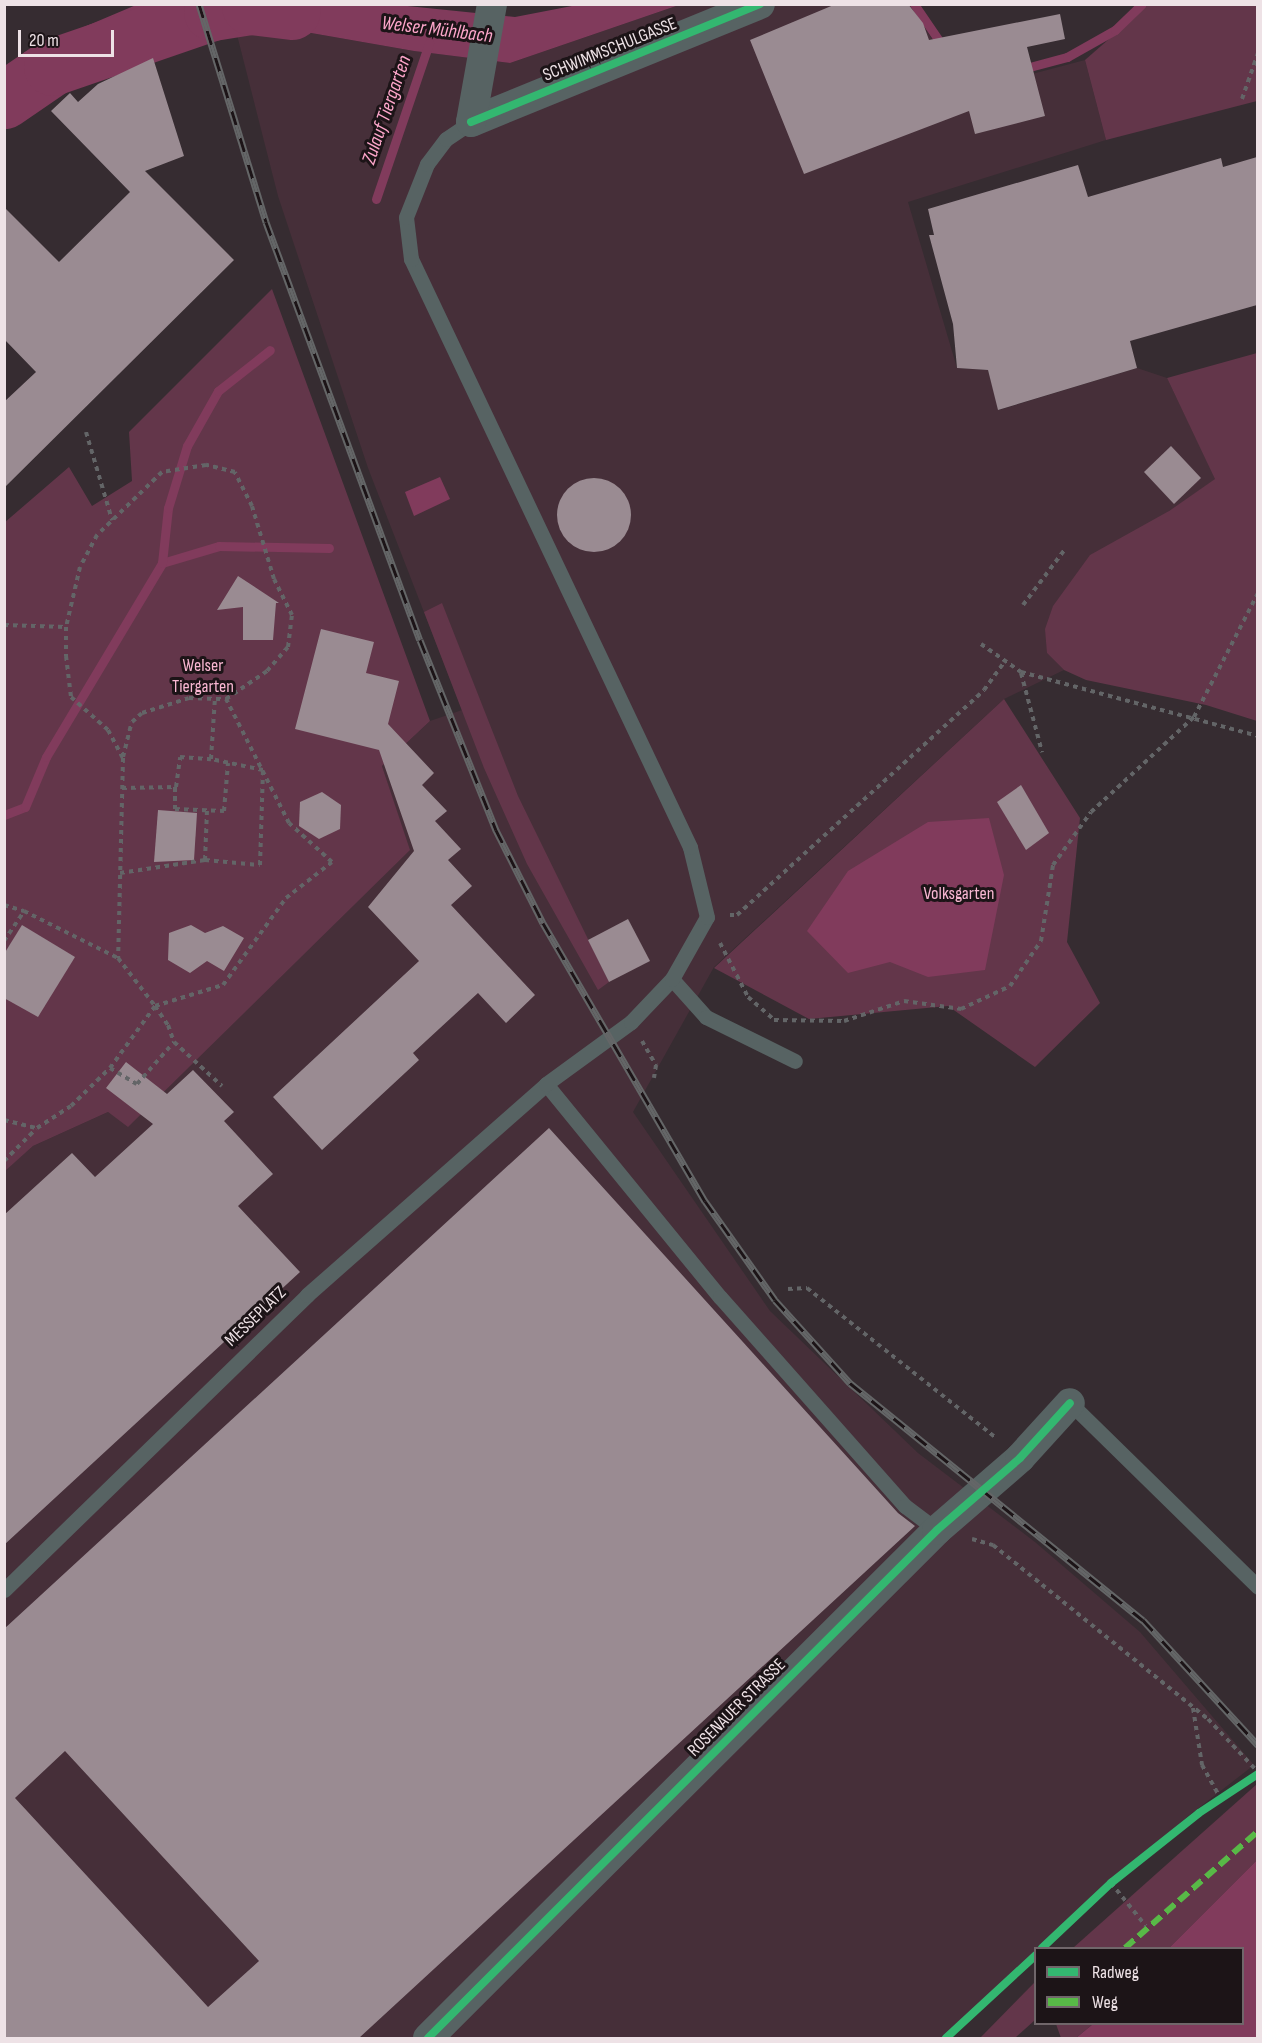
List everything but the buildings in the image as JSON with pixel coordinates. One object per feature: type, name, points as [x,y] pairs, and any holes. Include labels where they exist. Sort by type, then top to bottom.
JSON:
[{"type":"street","points":[[471,122],[492,4]]},
{"type":"street","name":"SCHWIMMSCHULGASSE","points":[[471,122],[760,4]]},
{"type":"street","name":"ROSENAUER STRASSE","points":[[428,2038],[937,1530],[1020,1458],[1070,1403]]},
{"type":"lane","points":[[471,122],[446,139],[427,164],[406,217],[411,259],[446,337],[690,847],[707,917]]},
{"type":"lane","name":"MESSEPLATZ","points":[[4,1590],[307,1295],[546,1084],[631,1022],[672,979],[707,917]]},
{"type":"lane","points":[[672,979],[706,1017],[795,1061]]},
{"type":"lane","points":[[546,1084],[720,1297],[905,1506],[937,1530]]},
{"type":"lane","points":[[1070,1403],[1257,1587]]},
{"type":"path","points":[[1242,99],[1257,53]]},
{"type":"path","points":[[86,432],[112,520]]},
{"type":"path","points":[[118,958],[123,758],[132,722],[142,712],[159,705],[215,697],[226,699],[267,671],[288,647],[292,615],[274,579],[264,540],[235,472],[206,465],[162,472],[97,536],[80,567],[66,627],[71,697],[108,730],[123,758]]},
{"type":"path","points":[[1023,605],[1066,548]]},
{"type":"path","points":[[1005,661],[984,690],[737,915],[707,917],[748,997],[774,1020],[844,1021],[904,1001],[961,1009],[1010,986],[1041,941],[1053,865],[1091,812],[1194,717],[1257,593]]},
{"type":"path","points":[[4,625],[66,627]]},
{"type":"path","points":[[981,644],[1021,672],[1194,717],[1257,736]]},
{"type":"path","points":[[1021,672],[1042,752]]},
{"type":"path","points":[[211,759],[215,697]]},
{"type":"path","points":[[4,1161],[37,1128],[71,1106],[110,1068],[155,1006],[223,985],[286,898],[332,861],[289,823],[226,699]]},
{"type":"path","points":[[228,762],[224,811],[175,809],[175,787],[180,757],[211,759],[228,762],[263,770]]},
{"type":"path","points":[[120,873],[205,860],[260,865],[263,770]]},
{"type":"path","points":[[122,788],[175,787]]},
{"type":"path","points":[[205,860],[207,811]]},
{"type":"path","points":[[4,905],[24,911],[118,958],[155,1006],[174,1042],[222,1086]]},
{"type":"path","points":[[4,941],[24,911]]},
{"type":"path","points":[[639,1035],[656,1065],[654,1078]]},
{"type":"path","points":[[110,1068],[137,1084],[174,1042]]},
{"type":"path","points":[[4,1120],[37,1128]]},
{"type":"path","points":[[788,1289],[807,1288],[1020,1458]]},
{"type":"path","points":[[937,1530],[993,1545],[1193,1708],[1244,1755],[1255,1776]]},
{"type":"path","points":[[1193,1708],[1202,1765],[1217,1800],[1230,1792]]},
{"type":"path","points":[[1103,1891],[1120,1876]]},
{"type":"path","points":[[1111,1883],[1146,1926]]},
{"type":"shaded area","points":[[908,4],[968,91],[1085,60],[1106,140],[908,202],[957,368],[988,370],[999,410],[1137,368],[1167,378],[1216,479],[1169,511],[1047,653],[1064,670],[1004,699],[714,967],[633,1112],[770,1311],[918,1453],[1035,1542],[1140,1632],[1254,1765],[1187,1817],[1045,1947],[1034,1947],[1034,1957],[946,2038],[5,2038],[4,1171],[33,1146],[108,1112],[128,1126],[409,850],[382,766],[430,721],[462,710],[368,468],[278,196],[235,27],[248,22],[414,51],[510,63],[679,5]]},
{"type":"green space","points":[[1149,4],[1257,5],[1257,101],[1106,140],[1085,60]]},
{"type":"green space","name":"Welser Tiergarten","points":[[272,289],[430,721],[382,766],[410,850],[128,1127],[108,1112],[33,1146],[5,1171],[4,523],[69,467],[92,506],[132,481],[129,432]]},
{"type":"green space","points":[[1257,353],[1257,721],[1206,705],[1086,680],[1064,670],[1047,653],[1045,629],[1053,606],[1090,555],[1169,511],[1215,479],[1167,378]]},
{"type":"green space","points":[[442,603],[518,796],[609,982],[598,990],[527,864],[484,768],[424,612]]},
{"type":"green space","name":"Volksgarten","points":[[1004,699],[1080,818],[1067,942],[1100,1003],[1035,1067],[948,1006],[809,1019],[714,968]]},
{"type":"green space","points":[[1257,1784],[1257,1860],[1170,1947],[1074,1947]]},
{"type":"green space","points":[[1034,1983],[1034,2021],[1015,2038],[980,2038]]},
{"type":"green space","points":[[1056,2025],[1092,2025],[1076,2038],[1061,2038]]},
{"type":"water","points":[[388,4],[515,17],[577,5],[679,5],[510,63],[414,51],[248,22],[208,36],[214,5]]},
{"type":"water","points":[[136,5],[191,5],[208,36],[65,86],[5,130],[4,70],[25,52]]},
{"type":"water","points":[[440,477],[450,499],[414,516],[405,492]]},
{"type":"water","points":[[989,818],[1004,875],[985,970],[928,977],[890,962],[848,973],[807,931],[848,871],[928,822]]},
{"type":"water","points":[[1257,1860],[1257,2038],[1076,2038],[1092,2025],[1244,2025],[1244,1947],[1170,1947]]},
{"type":"waterway","points":[[914,4],[944,48]]},
{"type":"waterway","points":[[1022,69],[1067,57],[1115,30],[1142,4]]},
{"type":"waterway","name":"Welser Mühlbach","points":[[4,100],[52,67],[212,12],[250,6],[292,11]]},
{"type":"waterway","name":"Zulauf Tiergarten","points":[[376,199],[429,43]]},
{"type":"waterway","points":[[4,815],[25,807],[46,757],[162,563],[168,508],[187,446],[218,391],[270,350]]},
{"type":"waterway","points":[[162,563],[219,546],[329,548]]},
{"type":"railway","points":[[199,4],[266,222],[420,640],[496,830],[543,923],[705,1201],[775,1300],[850,1383],[1143,1620],[1258,1745]]},
{"type":"marked path","points":[[1126,1947],[1258,1831]]},
{"type":"cycle path","points":[[471,122],[760,4]]},
{"type":"cycle path","points":[[428,2038],[937,1530],[1020,1458],[1070,1403]]},
{"type":"cycle path","points":[[1043,1947],[1111,1883],[1199,1813],[1258,1774]]},
{"type":"cycle path","points":[[946,2038],[1034,1957]]}]
